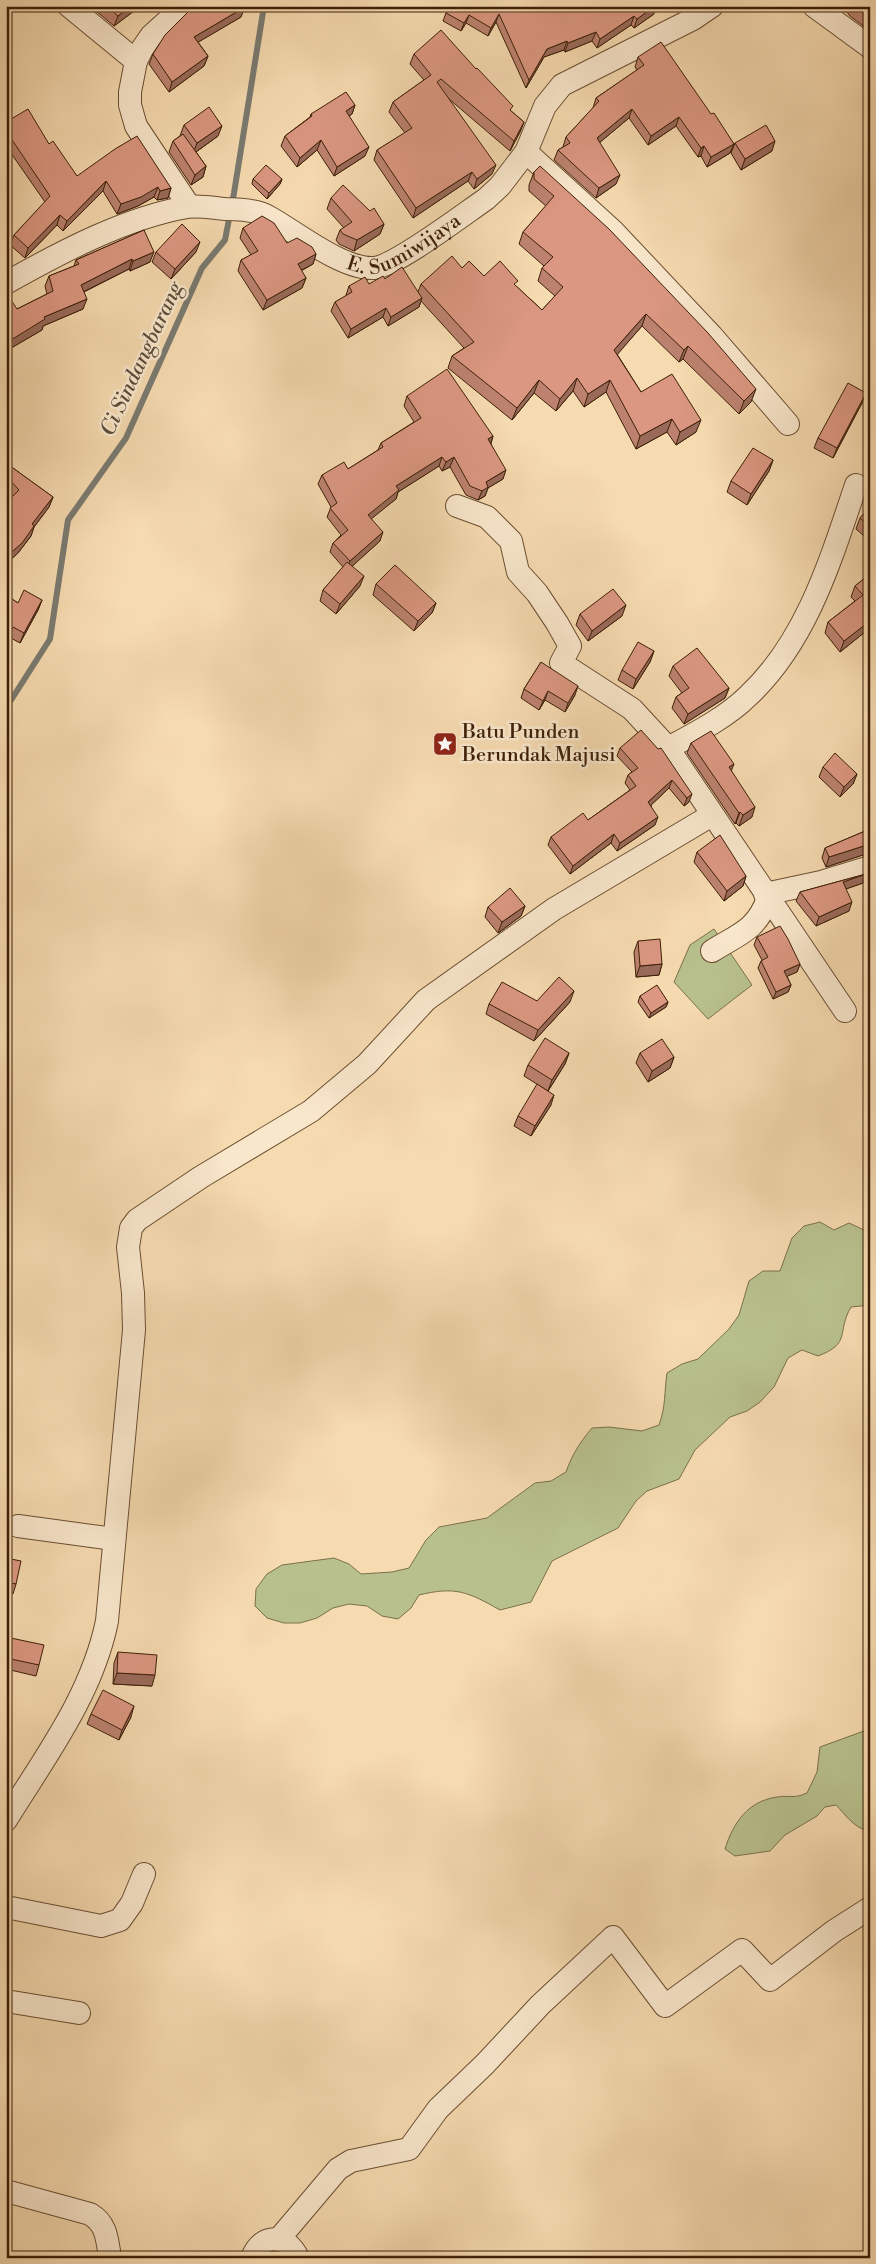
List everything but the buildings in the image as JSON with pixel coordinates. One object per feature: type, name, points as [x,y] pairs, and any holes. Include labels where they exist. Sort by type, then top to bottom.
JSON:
[{"type":"street","points":[[69,6],[136,61]]},
{"type":"street","points":[[184,6],[151,36],[136,61],[130,92],[132,116],[136,126],[195,207]]},
{"type":"street","name":"E. Sumiwijaya","points":[[6,283],[53,257],[99,235],[160,214],[195,207],[236,209],[270,217],[346,262],[364,267],[385,266],[486,199],[500,186],[526,152],[545,106],[562,85],[690,13],[712,6]]},
{"type":"street","points":[[814,6],[870,47]]},
{"type":"street","points":[[526,152],[614,232],[712,336],[788,424]]},
{"type":"street","points":[[668,748],[706,726],[747,698],[770,674],[796,636],[818,590],[856,485]]},
{"type":"street","points":[[457,506],[487,517],[511,541],[518,572],[537,593],[558,623],[570,646],[562,663],[632,709],[668,748],[844,1011]]},
{"type":"street","points":[[6,1820],[57,1738],[91,1677],[101,1648],[107,1621],[134,1330],[128,1237],[137,1220],[201,1177],[311,1111],[367,1064],[426,1000],[554,908],[712,815]]},
{"type":"street","points":[[766,896],[870,867]]},
{"type":"street","points":[[712,951],[752,927],[764,908],[766,896]]},
{"type":"street","points":[[18,1526],[114,1539]]},
{"type":"street","points":[[6,1907],[101,1926],[120,1920],[132,1903],[144,1874]]},
{"type":"street","points":[[278,2240],[338,2169],[350,2161],[409,2149],[438,2109],[540,2005],[613,1937],[665,2006],[742,1950],[770,1980],[834,1931],[870,1908]]},
{"type":"street","points":[[6,2001],[80,2013]]},
{"type":"street","points":[[6,2191],[90,2214],[99,2220],[105,2231],[110,2258]]},
{"type":"street","points":[[252,2258],[263,2240],[278,2240],[287,2243],[294,2250],[298,2258]]},
{"type":"green space","points":[[714,929],[752,985],[708,1019],[674,982],[690,945]]},
{"type":"green space","points":[[820,1222],[834,1230],[849,1223],[864,1230],[870,1224],[870,1305],[851,1307],[839,1342],[829,1351],[818,1356],[802,1350],[788,1358],[774,1387],[760,1402],[747,1411],[730,1417],[695,1450],[679,1479],[647,1491],[636,1501],[618,1528],[552,1561],[531,1602],[500,1610],[461,1592],[432,1592],[419,1595],[411,1608],[398,1619],[382,1616],[367,1606],[349,1604],[333,1608],[317,1618],[300,1623],[284,1623],[267,1618],[255,1606],[256,1589],[267,1574],[282,1565],[334,1558],[349,1564],[361,1574],[392,1572],[409,1568],[426,1540],[439,1527],[487,1518],[535,1483],[551,1481],[566,1472],[577,1449],[592,1428],[609,1427],[642,1431],[659,1425],[664,1405],[667,1373],[682,1364],[698,1359],[729,1329],[739,1315],[749,1281],[763,1271],[780,1271],[792,1238],[804,1226]]},
{"type":"green space","points":[[864,1731],[870,1732],[870,1830],[865,1830],[855,1825],[836,1805],[825,1807],[817,1816],[785,1835],[770,1851],[735,1856],[725,1849],[732,1830],[750,1808],[767,1799],[781,1796],[799,1796],[807,1793],[817,1772],[820,1747]]},
{"type":"waterway","name":"Ci Sindangbarang","points":[[6,708],[50,639],[68,520],[126,438],[202,268],[225,240],[264,6]]},
{"type":"place","name":"Batu Punden Berundak Majusi","points":[[445,744]]}]
